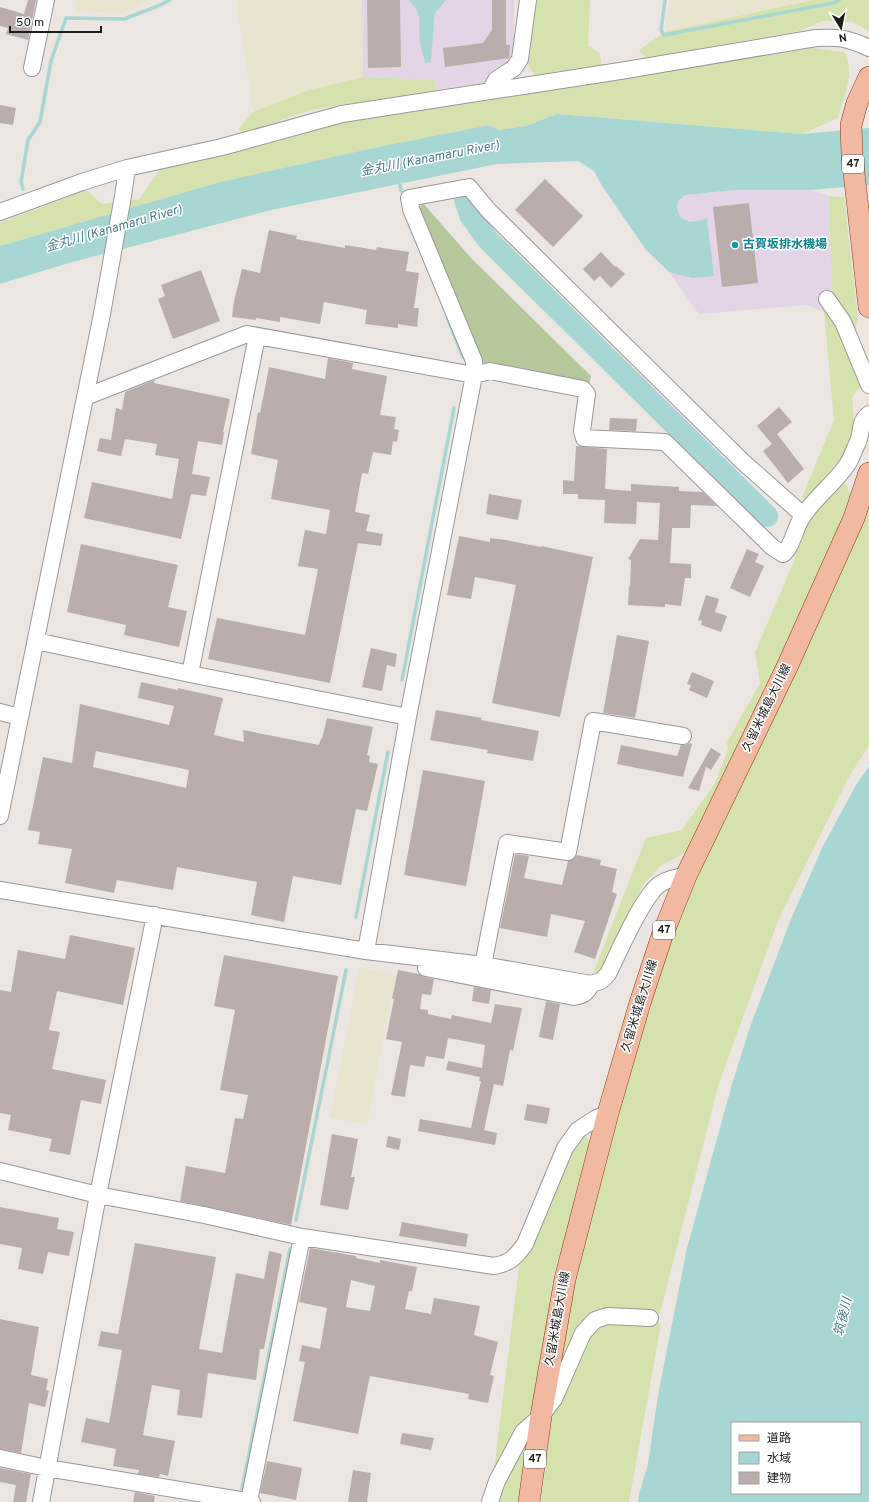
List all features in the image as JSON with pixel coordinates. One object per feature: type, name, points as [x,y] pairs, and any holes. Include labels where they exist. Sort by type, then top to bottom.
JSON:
[{"type":"main road","name":"47","points":[[869,77],[857,103],[851,125],[857,204],[869,307]]},
{"type":"main road","name":"久留米城島大川線","points":[[529,1502],[541,1416],[565,1279],[608,1113],[642,995],[662,936],[686,876],[787,667],[854,518],[869,473]]},
{"type":"street","points":[[32,68],[46,0]]},
{"type":"street","points":[[490,91],[496,80],[514,68],[520,59],[528,0]]},
{"type":"street","points":[[0,212],[82,182],[127,168],[222,147],[342,114],[816,38],[839,37],[855,41],[869,48]]},
{"type":"street","points":[[0,816],[102,314],[127,168]]},
{"type":"street","points":[[366,951],[408,717],[474,375],[474,361],[411,209],[410,198],[469,187],[488,210],[742,461],[803,515]]},
{"type":"street","points":[[827,299],[843,322],[869,385]]},
{"type":"street","points":[[85,397],[246,334],[474,375],[490,371],[584,389],[587,394],[582,431],[584,438],[665,442],[772,547],[783,554],[787,551],[803,515],[848,464],[859,439],[861,425],[864,418],[869,414]]},
{"type":"street","points":[[190,674],[257,336]]},
{"type":"street","points":[[36,641],[190,674],[408,717]]},
{"type":"street","points":[[0,712],[20,717]]},
{"type":"street","points":[[483,965],[507,843],[568,852],[593,722],[683,736]]},
{"type":"street","points":[[0,890],[366,951],[483,965],[591,984],[601,981],[608,974],[645,900],[658,885],[671,878],[686,876]]},
{"type":"street","points":[[41,1502],[98,1195],[156,916]]},
{"type":"street","points":[[405,956],[410,963],[417,967],[574,997],[583,995],[588,991],[591,984]]},
{"type":"street","points":[[0,1171],[98,1195],[204,1215],[302,1237],[494,1266],[505,1264],[515,1258],[525,1244],[565,1148],[578,1130],[608,1113]]},
{"type":"street","points":[[0,1458],[47,1468],[251,1502],[302,1237]]},
{"type":"street","points":[[490,1502],[497,1481],[523,1432],[541,1416],[554,1399],[583,1334],[595,1320],[607,1316],[650,1318]]},
{"type":"shaded area","points":[[76,0],[149,0],[124,13],[74,11]]},
{"type":"shaded area","points":[[236,0],[362,0],[363,77],[306,91],[253,112]]},
{"type":"shaded area","points":[[362,0],[514,0],[514,61],[483,83],[437,90],[434,80],[363,77]]},
{"type":"shaded area","points":[[669,0],[812,0],[665,32]]},
{"type":"shaded area","points":[[734,190],[810,190],[829,196],[832,298],[828,310],[824,312],[806,305],[699,314],[669,272],[692,278],[707,220],[690,222],[681,218],[677,209],[678,201],[685,195]]},
{"type":"shaded area","points":[[359,967],[396,974],[367,1124],[330,1118]]},
{"type":"green space","points":[[536,0],[590,0],[588,46],[600,53],[601,65],[534,75],[528,65]]},
{"type":"green space","points":[[812,0],[869,0],[869,31],[853,22],[823,21],[799,31],[646,58],[639,50],[665,32]]},
{"type":"green space","points":[[812,48],[845,52],[848,60],[849,77],[838,118],[802,134],[557,114],[526,126],[499,130],[490,125],[378,147],[220,182],[0,246],[0,223],[86,190],[102,204],[139,199],[162,167],[221,156],[342,121]]},
{"type":"green space","points":[[363,77],[434,80],[437,90],[311,110],[244,133],[238,129],[253,112],[306,91]]},
{"type":"green space","points":[[829,196],[844,197],[858,319],[854,337],[832,298]]},
{"type":"green space","points":[[422,202],[472,259],[591,376],[589,385],[481,362],[418,213]]},
{"type":"green space","points":[[828,310],[850,354],[860,387],[852,398],[855,427],[844,460],[808,502],[802,497],[834,420],[824,312]]},
{"type":"green space","points":[[844,480],[851,495],[848,516],[690,850],[660,866],[643,885],[603,972],[592,976],[646,838],[682,830],[715,783],[728,749],[727,742],[760,683],[755,652],[794,561],[802,528]]},
{"type":"green space","points":[[869,500],[869,746],[850,775],[778,921],[718,1086],[660,1314],[607,1310],[558,1376],[573,1275],[647,1003],[685,896]]},
{"type":"green space","points":[[585,1135],[593,1147],[553,1277],[537,1398],[493,1477],[520,1259],[578,1138]]},
{"type":"green space","points":[[607,1323],[661,1324],[629,1502],[541,1502],[551,1420],[588,1334]]},
{"type":"green space","points":[[532,1437],[521,1502],[496,1502],[523,1438]]},
{"type":"water","points":[[409,0],[446,0],[435,13],[431,62],[425,63],[419,35],[419,15]]},
{"type":"water","name":"金丸川 (Kanamaru River)","points":[[557,114],[802,134],[869,128],[869,185],[810,190],[734,190],[685,195],[678,201],[677,209],[681,218],[690,222],[707,219],[714,276],[692,278],[669,272],[646,250],[602,186],[594,171],[578,161],[497,164],[271,210],[69,263],[0,284],[0,246],[220,182],[378,147],[490,125],[499,130],[526,126]]},
{"type":"water","name":"筑後川","points":[[869,766],[869,1502],[638,1502],[648,1464],[658,1395],[687,1248],[732,1084],[750,1027],[791,919],[822,848],[856,785]]},
{"type":"building","points":[[28,0],[36,0],[28,40],[6,34],[8,28],[0,26],[0,7],[24,14]]},
{"type":"building","points":[[367,0],[400,0],[401,67],[368,68]]},
{"type":"building","points":[[492,0],[506,0],[506,45],[510,45],[509,58],[445,67],[443,48],[483,43],[492,30]]},
{"type":"building","points":[[0,105],[16,108],[13,125],[0,123]]},
{"type":"building","points":[[545,179],[583,216],[553,247],[515,210]]},
{"type":"building","name":"古賀坂排水機場","points":[[749,203],[758,283],[722,287],[713,207]]},
{"type":"building","points":[[269,230],[297,236],[296,239],[345,248],[345,245],[376,250],[377,247],[409,252],[406,271],[419,273],[414,308],[419,308],[417,327],[398,324],[398,328],[365,324],[367,310],[324,302],[320,324],[280,317],[280,322],[256,318],[256,320],[232,317],[234,301],[242,269],[260,273]]},
{"type":"building","points":[[601,252],[615,267],[616,266],[625,274],[611,288],[600,276],[594,281],[583,269]]},
{"type":"building","points":[[201,270],[220,321],[173,339],[158,299],[165,296],[161,285]]},
{"type":"building","points":[[328,358],[353,363],[352,369],[387,376],[380,415],[396,417],[394,429],[399,430],[397,442],[393,441],[391,455],[373,452],[368,474],[362,473],[355,512],[370,515],[366,531],[383,534],[381,546],[358,543],[330,683],[208,659],[217,618],[305,635],[318,569],[298,566],[305,530],[326,534],[330,510],[271,499],[278,460],[251,454],[258,412],[260,413],[269,367],[325,379]]},
{"type":"building","points":[[155,380],[154,383],[230,399],[223,432],[222,445],[198,441],[192,474],[210,477],[206,496],[191,494],[181,539],[84,518],[92,482],[172,499],[179,459],[155,455],[157,444],[125,439],[121,456],[97,451],[100,438],[111,440],[116,408],[122,410],[125,392]]},
{"type":"building","points":[[779,407],[792,422],[777,434],[804,469],[788,483],[763,451],[772,444],[757,426]]},
{"type":"building","points":[[610,418],[637,419],[636,431],[609,430]]},
{"type":"building","points":[[576,446],[607,449],[605,489],[631,491],[631,484],[679,487],[679,491],[703,492],[717,506],[691,505],[690,528],[672,528],[670,563],[691,564],[691,578],[685,578],[681,606],[665,604],[665,607],[628,605],[631,560],[628,559],[640,539],[658,540],[660,503],[637,502],[636,524],[604,523],[605,500],[578,499],[578,494],[563,494],[563,480],[574,481]]},
{"type":"building","points":[[489,494],[522,500],[518,520],[486,514]]},
{"type":"building","points":[[459,536],[490,542],[490,538],[506,540],[593,557],[560,717],[492,703],[516,585],[475,577],[471,599],[447,595]]},
{"type":"building","points":[[81,544],[178,565],[168,607],[187,611],[179,647],[124,635],[126,625],[67,612]]},
{"type":"building","points":[[747,549],[759,554],[755,562],[764,566],[750,597],[730,588]]},
{"type":"building","points":[[706,595],[719,599],[715,612],[727,616],[721,632],[701,625],[702,621],[698,620]]},
{"type":"building","points":[[617,635],[649,641],[635,718],[603,713]]},
{"type":"building","points":[[371,648],[397,654],[395,667],[387,665],[382,691],[362,687]]},
{"type":"building","points":[[692,672],[714,681],[707,698],[689,690],[691,685],[687,684]]},
{"type":"building","points":[[141,682],[223,698],[214,735],[244,742],[243,730],[319,745],[327,718],[373,727],[367,755],[370,756],[369,762],[378,764],[367,811],[356,809],[341,885],[293,876],[284,922],[251,915],[257,882],[177,867],[173,890],[117,880],[114,893],[65,883],[72,849],[38,844],[40,832],[28,830],[43,757],[72,763],[80,704],[169,725],[174,706],[138,698]],"holes":[[[96,751],[189,770],[186,788],[93,767]]]},
{"type":"building","points":[[436,710],[482,718],[481,720],[539,731],[533,761],[487,753],[488,750],[430,740]]},
{"type":"building","points":[[689,743],[692,744],[683,777],[617,764],[621,745],[677,756],[681,745],[686,745]]},
{"type":"building","points":[[711,748],[721,754],[711,770],[706,767],[699,791],[688,788]]},
{"type":"building","points":[[423,770],[485,781],[466,886],[404,875]]},
{"type":"building","points":[[515,854],[529,856],[524,878],[562,885],[568,861],[575,858],[577,855],[601,860],[600,865],[617,869],[612,892],[617,894],[595,959],[574,952],[585,921],[551,914],[547,937],[500,928]]},
{"type":"building","points":[[70,935],[135,948],[123,1005],[57,991],[49,1030],[60,1032],[52,1069],[106,1080],[101,1104],[81,1100],[70,1155],[49,1151],[52,1139],[8,1130],[11,1115],[0,1113],[0,990],[11,992],[18,950],[65,959]]},
{"type":"building","points":[[224,955],[338,976],[291,1225],[180,1201],[186,1166],[225,1173],[235,1118],[243,1119],[248,1095],[220,1090],[235,1010],[214,1006]]},
{"type":"building","points":[[398,970],[419,974],[424,977],[434,979],[431,995],[422,994],[420,1009],[428,1010],[428,1014],[451,1019],[452,1015],[491,1023],[495,1004],[522,1008],[513,1051],[510,1050],[503,1086],[494,1084],[484,1130],[497,1133],[495,1145],[418,1131],[420,1119],[471,1128],[481,1081],[479,1081],[480,1077],[446,1070],[448,1061],[482,1068],[485,1045],[448,1038],[444,1059],[426,1056],[424,1067],[410,1065],[405,1097],[391,1095],[402,1042],[386,1039]]},
{"type":"building","points":[[474,987],[491,990],[489,1004],[472,1001]]},
{"type":"building","points":[[546,1001],[560,1004],[553,1040],[539,1037]]},
{"type":"building","points":[[527,1104],[550,1108],[547,1124],[524,1120]]},
{"type":"building","points":[[332,1134],[358,1139],[351,1177],[355,1177],[348,1210],[320,1205]]},
{"type":"building","points":[[388,1136],[401,1139],[399,1150],[386,1147]]},
{"type":"building","points":[[0,1207],[59,1218],[57,1229],[74,1232],[69,1256],[48,1252],[43,1274],[18,1269],[22,1248],[0,1244]]},
{"type":"building","points":[[402,1222],[468,1234],[466,1247],[399,1236]]},
{"type":"building","points":[[135,1243],[216,1257],[199,1349],[222,1353],[236,1273],[264,1279],[269,1251],[282,1254],[264,1349],[260,1349],[256,1380],[208,1373],[202,1418],[177,1415],[180,1390],[152,1385],[143,1435],[175,1441],[168,1476],[160,1474],[159,1477],[138,1474],[139,1470],[113,1466],[116,1449],[81,1442],[86,1418],[109,1423],[122,1350],[98,1346],[101,1331],[118,1334]]},
{"type":"building","points":[[310,1248],[356,1256],[356,1258],[380,1263],[380,1260],[417,1267],[412,1291],[409,1291],[405,1309],[431,1314],[434,1298],[480,1306],[474,1335],[498,1342],[490,1375],[494,1376],[488,1403],[468,1399],[469,1394],[370,1376],[358,1434],[293,1421],[305,1362],[299,1361],[302,1345],[320,1349],[327,1308],[299,1302]],"holes":[[[351,1280],[375,1286],[370,1311],[346,1307]]]},
{"type":"building","points":[[0,1319],[39,1327],[31,1375],[48,1379],[46,1390],[49,1391],[45,1407],[29,1403],[21,1453],[0,1449]]},
{"type":"building","points":[[402,1433],[434,1438],[431,1450],[400,1444]]},
{"type":"building","points":[[267,1461],[302,1468],[296,1500],[260,1493]]},
{"type":"building","points":[[0,1468],[31,1474],[26,1502],[13,1502],[16,1485],[0,1482]]},
{"type":"building","points":[[353,1470],[371,1473],[367,1502],[348,1502]]},
{"type":"building","points":[[135,1492],[155,1496],[154,1502],[133,1502]]},
{"type":"waterway","points":[[23,189],[21,182],[28,140],[40,122],[51,61],[66,18],[124,19],[170,0]]},
{"type":"waterway","points":[[665,0],[661,30],[664,35],[834,3],[839,0]]},
{"type":"waterway","points":[[399,180],[401,191]]},
{"type":"waterway","points":[[463,193],[470,215],[488,240],[767,516]]},
{"type":"waterway","points":[[447,317],[463,357]]},
{"type":"waterway","points":[[402,680],[454,408]]},
{"type":"waterway","points":[[356,917],[388,752]]},
{"type":"waterway","points":[[296,1220],[346,970]]},
{"type":"waterway","points":[[242,1489],[290,1249]]},
{"type":"place","name":"古賀坂排水機場","points":[[735,245]]}]
